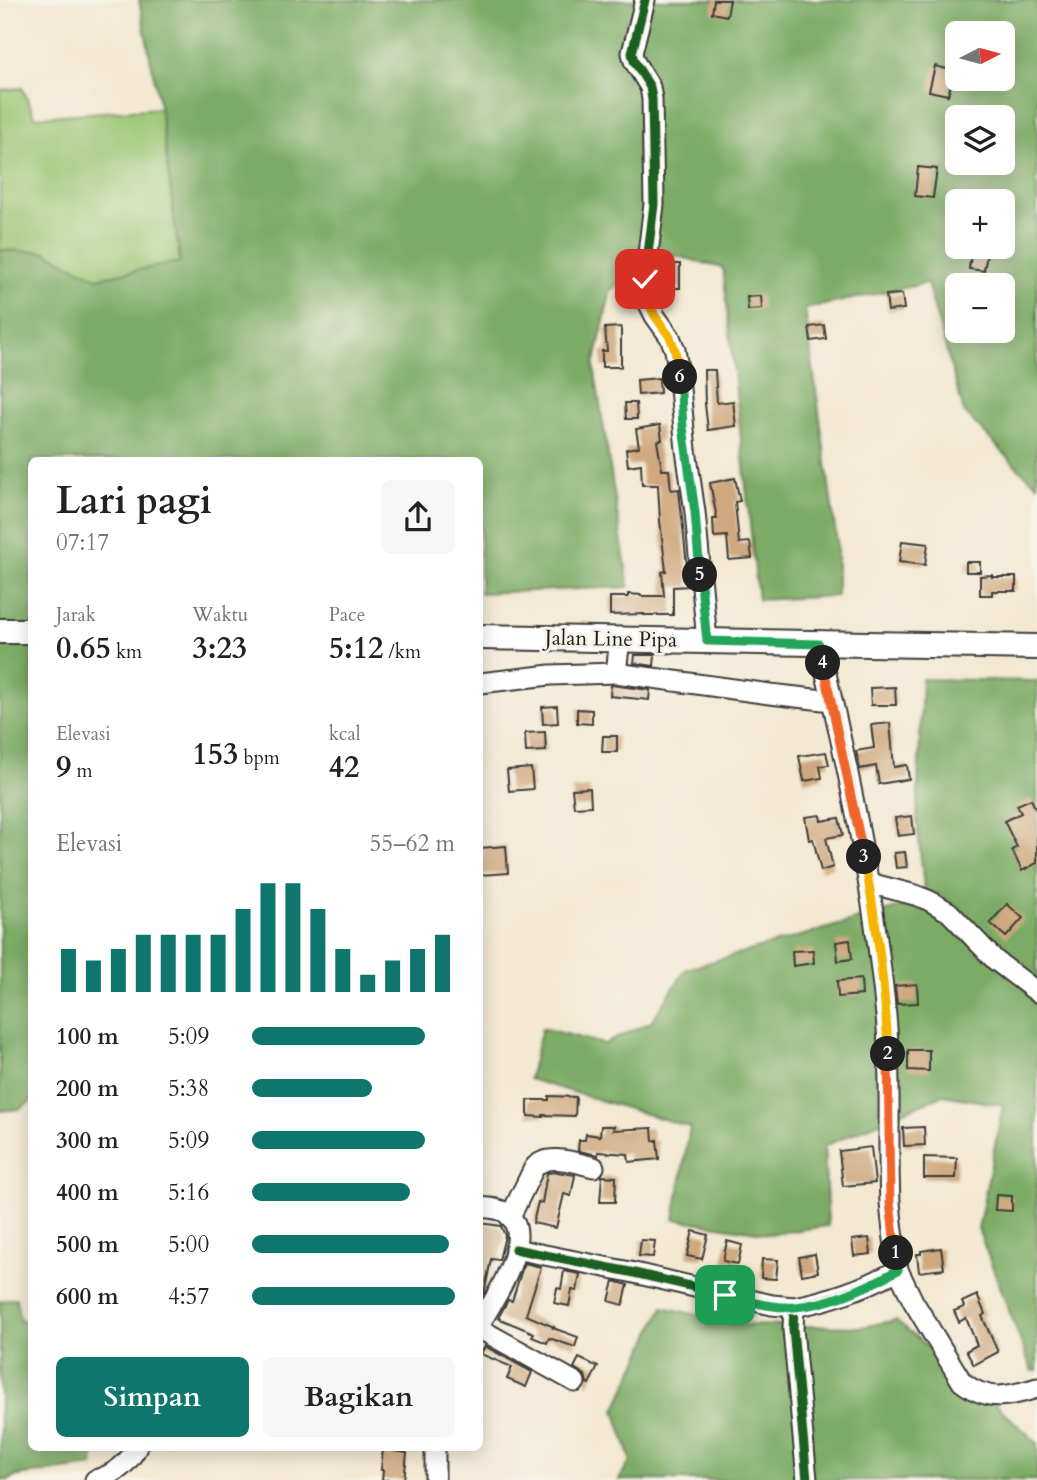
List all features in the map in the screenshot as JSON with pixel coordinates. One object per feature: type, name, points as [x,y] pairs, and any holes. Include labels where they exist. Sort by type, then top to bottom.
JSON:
[{"type":"main road","points":[[0,631],[28,631]]},
{"type":"main road","name":"Jalan Line Pipa","points":[[483,637],[1037,647]]},
{"type":"street","points":[[645,0],[632,52],[634,61],[646,77],[652,99],[654,204],[645,279],[646,292],[655,316],[670,337],[675,350],[695,512],[707,641]]},
{"type":"street","points":[[616,673],[620,639]]},
{"type":"street","points":[[819,644],[869,883],[886,1017],[890,1203],[898,1270],[913,1301],[962,1382],[984,1395],[995,1396],[1008,1396],[1037,1388]]},
{"type":"street","points":[[483,683],[550,675],[630,673],[832,701]]},
{"type":"street","points":[[869,883],[915,895],[949,912],[995,960],[1037,992]]},
{"type":"street","points":[[510,1217],[539,1162],[552,1159],[594,1167]]},
{"type":"street","points":[[483,1208],[501,1211],[510,1217],[518,1232],[504,1279],[483,1318]]},
{"type":"street","points":[[515,1249],[772,1305],[794,1307],[861,1289],[898,1270]]},
{"type":"street","points":[[794,1307],[793,1329],[807,1480]]},
{"type":"street","points":[[483,1330],[575,1382]]},
{"type":"street","points":[[95,1480],[119,1469],[134,1451]]},
{"type":"street","points":[[435,1451],[435,1480]]},
{"type":"green space","points":[[139,0],[1037,0],[1037,484],[964,412],[927,283],[805,309],[837,543],[837,596],[758,600],[723,268],[669,254],[611,289],[594,366],[629,587],[483,593],[483,457],[28,457],[28,1103],[19,1109],[0,1111],[0,250],[45,252],[97,278],[180,262],[160,108]]},
{"type":"green space","points":[[22,88],[35,117],[160,108],[180,262],[97,278],[45,252],[0,250],[0,90]]},
{"type":"green space","points":[[922,679],[1037,681],[1037,1371],[1032,1371],[978,1229],[1003,1105],[942,1095],[824,1146],[828,1226],[769,1234],[674,1219],[690,1127],[529,1079],[542,1028],[604,1044],[651,1022],[686,969],[925,900],[917,820]]},
{"type":"green space","points":[[16,1298],[20,1321],[28,1320],[28,1451],[96,1451],[92,1466],[0,1480],[0,1301]]},
{"type":"green space","points":[[663,1307],[740,1325],[862,1327],[896,1320],[990,1399],[1037,1443],[1037,1480],[619,1480],[631,1460],[615,1410]]},
{"type":"building","points":[[714,0],[730,0],[727,16],[712,13]]},
{"type":"building","points":[[935,66],[945,68],[945,91],[949,91],[948,95],[929,91]]},
{"type":"building","points":[[918,167],[937,169],[933,198],[915,196]]},
{"type":"building","points":[[970,259],[986,259],[984,271],[969,269]]},
{"type":"building","points":[[659,264],[680,264],[680,288],[659,288]]},
{"type":"building","points":[[902,294],[904,309],[888,311],[886,295]]},
{"type":"building","points":[[761,296],[762,309],[748,310],[747,297]]},
{"type":"building","points":[[824,325],[826,339],[811,341],[809,327]]},
{"type":"building","points":[[621,327],[621,367],[602,367],[602,351],[607,351],[605,328]]},
{"type":"building","points":[[704,370],[715,370],[717,403],[733,401],[736,426],[708,430]]},
{"type":"building","points":[[659,378],[660,393],[638,395],[637,380]]},
{"type":"building","points":[[625,403],[636,403],[637,419],[626,419]]},
{"type":"building","points":[[660,425],[662,440],[657,441],[662,470],[669,470],[671,490],[679,489],[689,586],[673,587],[673,615],[610,615],[610,597],[628,597],[628,594],[664,596],[662,572],[666,571],[658,485],[642,485],[641,464],[628,466],[626,449],[639,447],[636,429]]},
{"type":"building","points":[[735,478],[740,501],[735,502],[739,543],[750,542],[752,558],[729,560],[727,536],[714,537],[713,519],[717,519],[710,483]]},
{"type":"building","points":[[902,541],[928,544],[925,565],[899,562]]},
{"type":"building","points":[[966,562],[980,562],[980,572],[966,572]]},
{"type":"building","points":[[980,576],[1016,577],[1016,591],[992,591],[992,595],[980,595]]},
{"type":"building","points":[[635,655],[655,655],[654,666],[634,663]]},
{"type":"building","points":[[611,685],[650,690],[649,700],[610,696]]},
{"type":"building","points":[[895,687],[896,705],[871,705],[870,688]]},
{"type":"building","points":[[557,706],[558,723],[543,724],[542,707]]},
{"type":"building","points":[[577,709],[592,710],[592,724],[577,723]]},
{"type":"building","points":[[890,723],[894,767],[907,765],[909,779],[879,784],[876,766],[860,769],[856,751],[874,748],[871,725]]},
{"type":"building","points":[[545,732],[546,751],[526,752],[525,733]]},
{"type":"building","points":[[603,736],[617,736],[617,752],[602,752]]},
{"type":"building","points":[[826,752],[829,765],[820,766],[822,778],[804,781],[799,756]]},
{"type":"building","points":[[531,768],[533,789],[509,791],[507,770]]},
{"type":"building","points":[[590,788],[591,806],[574,807],[572,789]]},
{"type":"building","points":[[1031,799],[1037,812],[1037,863],[1022,871],[1012,850],[1017,847],[1004,821],[1021,813],[1017,805]]},
{"type":"building","points":[[820,815],[821,821],[839,818],[843,835],[826,838],[833,867],[821,871],[813,839],[809,840],[805,817]]},
{"type":"building","points":[[912,816],[914,834],[898,836],[895,818]]},
{"type":"building","points":[[506,846],[508,873],[483,875],[483,848]]},
{"type":"building","points":[[905,852],[907,867],[896,868],[894,853]]},
{"type":"building","points":[[1007,904],[1023,918],[1006,937],[990,923]]},
{"type":"building","points":[[850,940],[852,959],[838,961],[836,942]]},
{"type":"building","points":[[813,950],[814,963],[793,966],[792,951]]},
{"type":"building","points":[[861,979],[862,995],[838,997],[837,981]]},
{"type":"building","points":[[917,984],[918,1003],[897,1004],[895,986]]},
{"type":"building","points":[[908,1050],[929,1050],[929,1071],[908,1070]]},
{"type":"building","points":[[549,1096],[576,1097],[575,1116],[528,1116],[528,1100],[549,1100]]},
{"type":"building","points":[[601,1126],[614,1126],[613,1130],[652,1128],[653,1141],[657,1140],[659,1159],[629,1162],[628,1154],[598,1152],[598,1155],[578,1151],[579,1140],[585,1140],[586,1134],[600,1136]]},
{"type":"building","points":[[924,1127],[925,1145],[904,1146],[903,1128]]},
{"type":"building","points":[[871,1147],[875,1183],[843,1186],[839,1151]]},
{"type":"building","points":[[924,1157],[957,1158],[956,1178],[924,1178]]},
{"type":"building","points":[[547,1173],[575,1175],[571,1196],[564,1194],[556,1228],[533,1223],[538,1202],[542,1203]]},
{"type":"building","points":[[602,1176],[616,1177],[615,1202],[600,1202]]},
{"type":"building","points":[[996,1195],[1012,1196],[1012,1211],[995,1210]]},
{"type":"building","points":[[483,1223],[501,1226],[505,1236],[499,1260],[491,1259],[484,1294]]},
{"type":"building","points":[[693,1231],[708,1235],[702,1259],[687,1256]]},
{"type":"building","points":[[869,1238],[871,1254],[854,1256],[852,1240]]},
{"type":"building","points":[[641,1240],[655,1241],[653,1257],[639,1256]]},
{"type":"building","points":[[727,1241],[742,1245],[738,1264],[723,1261]]},
{"type":"building","points":[[941,1248],[944,1269],[919,1272],[917,1254]]},
{"type":"building","points":[[815,1254],[818,1272],[802,1275],[799,1257]]},
{"type":"building","points":[[762,1259],[778,1260],[776,1279],[761,1278]]},
{"type":"building","points":[[524,1263],[541,1267],[526,1315],[578,1337],[575,1347],[549,1338],[547,1343],[532,1337],[534,1333],[498,1318],[508,1300],[512,1301]]},
{"type":"building","points":[[564,1271],[580,1274],[577,1291],[572,1290],[569,1306],[554,1303],[557,1288],[561,1289]]},
{"type":"building","points":[[614,1281],[628,1285],[623,1305],[609,1301]]},
{"type":"building","points":[[977,1295],[985,1314],[982,1316],[998,1352],[974,1365],[966,1351],[977,1345],[966,1318],[959,1322],[954,1311],[964,1307],[962,1302]]},
{"type":"building","points":[[485,1346],[532,1372],[526,1387],[507,1379],[512,1367],[483,1355]]},
{"type":"building","points":[[579,1358],[598,1367],[589,1384],[585,1375],[574,1368]]},
{"type":"building","points":[[383,1451],[407,1453],[404,1480],[382,1480]]},
{"type":"cycle path","points":[[645,0],[632,53],[650,87],[652,99],[654,204],[645,279],[646,292],[649,304],[675,350],[695,512],[707,641]]},
{"type":"cycle path","points":[[807,1480],[793,1329],[794,1307],[847,1293],[898,1270],[890,1202],[889,1062],[881,969],[859,828],[819,644]]},
{"type":"cycle path","points":[[515,1249],[772,1305],[794,1307]]},
{"type":"route","points":[[645,279],[649,304],[675,350],[695,512],[707,641],[819,644],[869,883],[886,1017],[890,1203],[898,1270],[861,1289],[794,1307],[725,1295]]}]
